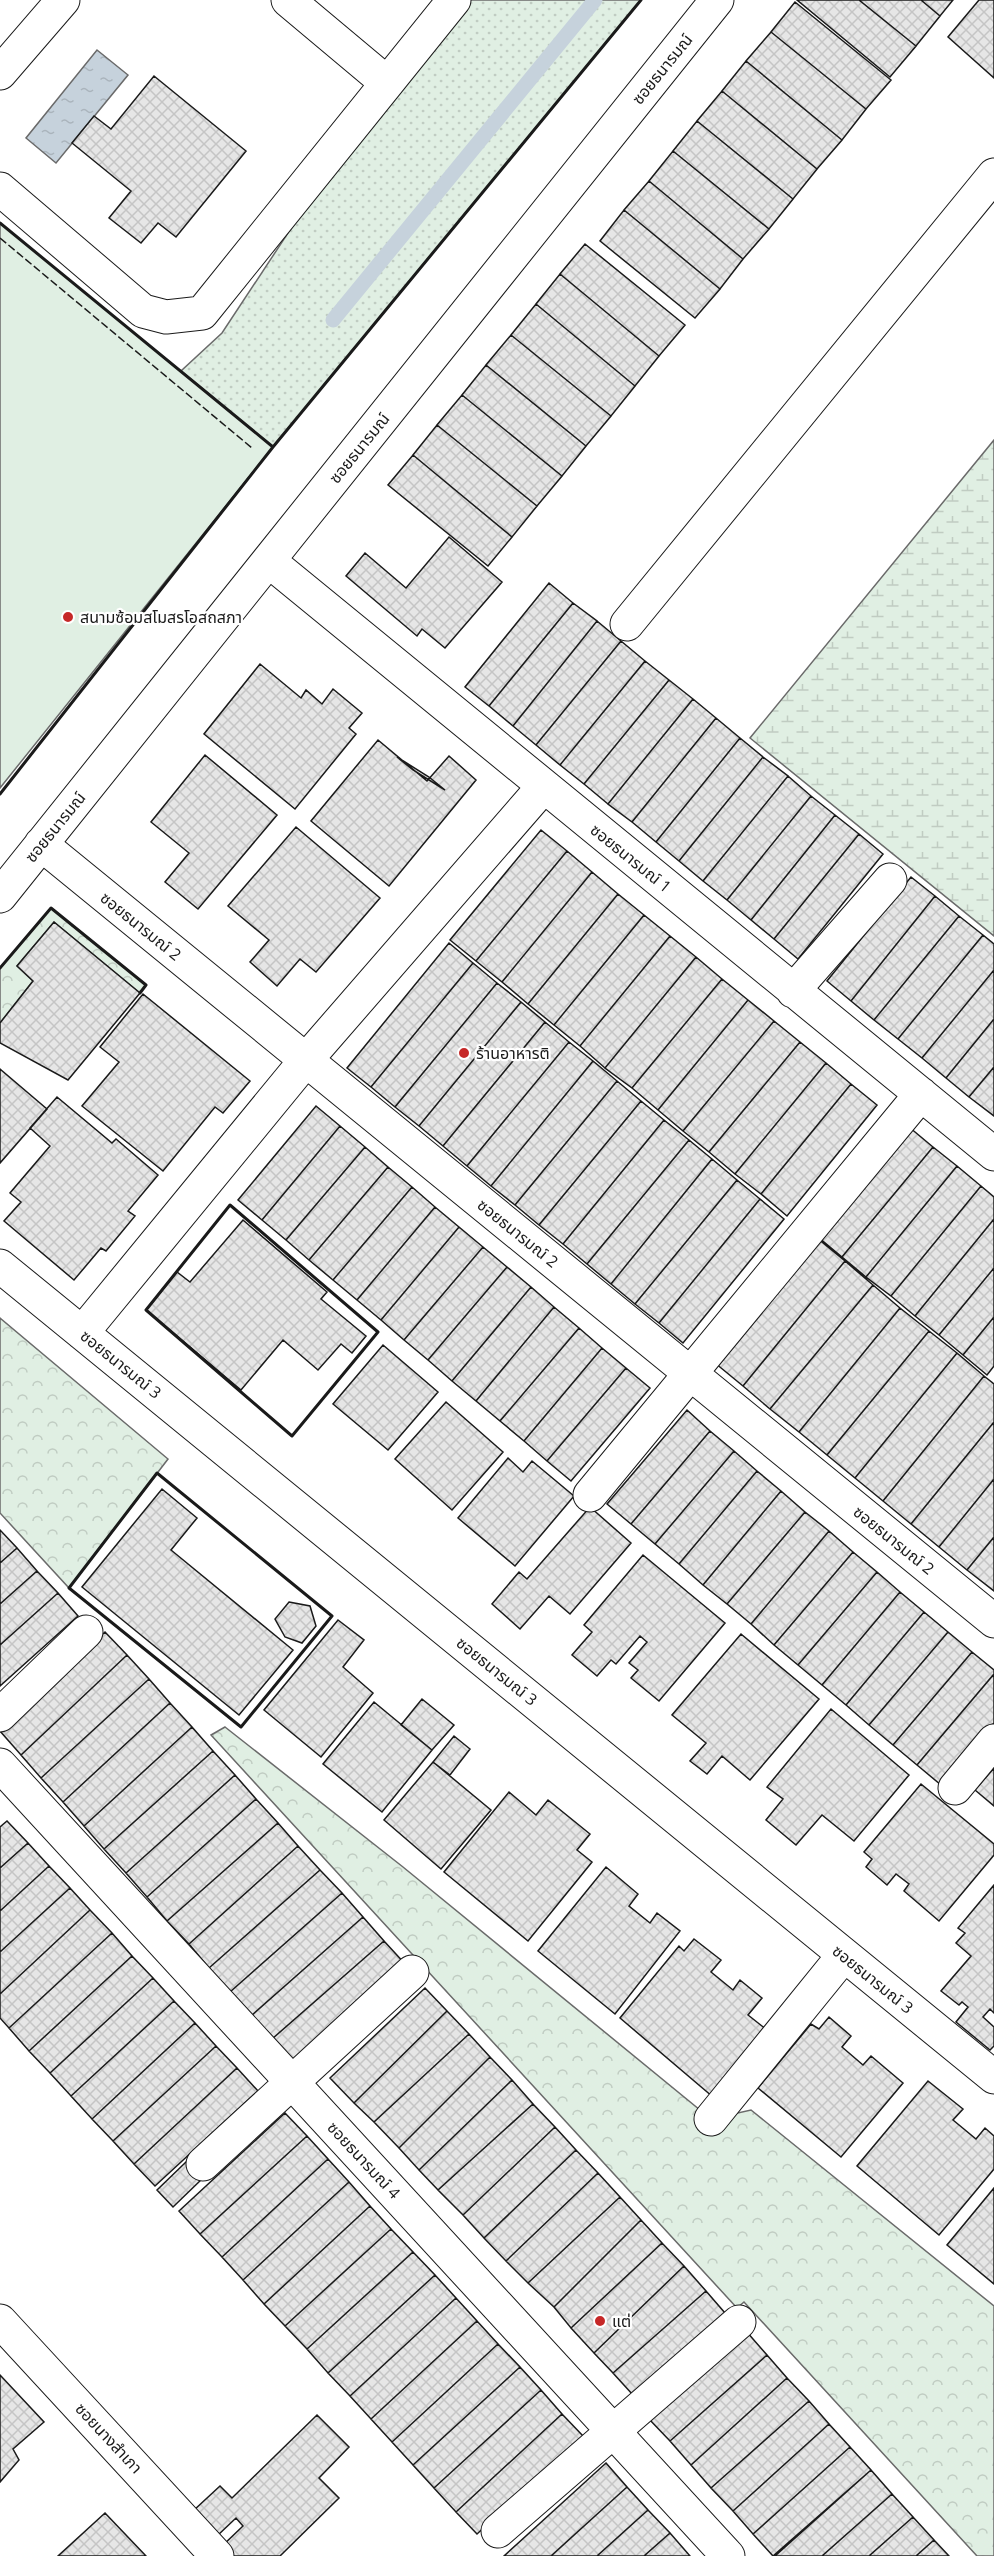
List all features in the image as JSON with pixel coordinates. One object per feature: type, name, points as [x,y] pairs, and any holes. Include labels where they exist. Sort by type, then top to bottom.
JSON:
[{"type":"street","points":[[0,73],[63,0]]},
{"type":"street","points":[[288,0],[387,83]]},
{"type":"street","points":[[0,189],[143,311],[166,317],[202,313],[454,0]]},
{"type":"street","name":"ซอยธนารมณ์","points":[[0,896],[717,0]]},
{"type":"street","points":[[627,624],[994,175]]},
{"type":"street","name":"ซอยธนารมณ์ 1","points":[[269,561],[994,1154]]},
{"type":"street","points":[[82,1333],[306,1060],[544,786]]},
{"type":"street","name":"ซอยธนารมณ์ 2","points":[[41,844],[994,1621]]},
{"type":"street","points":[[794,991],[890,880]]},
{"type":"street","points":[[590,1495],[689,1372],[921,1094]]},
{"type":"street","name":"ซอยธนารมณ์ 3","points":[[0,1266],[994,2077]]},
{"type":"street","points":[[0,1715],[86,1632]]},
{"type":"street","points":[[955,1788],[994,1741]]},
{"type":"street","name":"ซอยธนารมณ์ 4","points":[[0,1765],[728,2556]]},
{"type":"street","points":[[711,2120],[844,1955]]},
{"type":"street","points":[[203,2164],[291,2080],[412,1972]]},
{"type":"street","name":"ซอยนางสำเภา","points":[[0,2321],[217,2556]]},
{"type":"street","points":[[498,2531],[739,2322]]},
{"type":"green space","points":[[454,0],[641,0],[273,447],[181,371],[222,333],[387,83]]},
{"type":"green space","name":"สนามซ้อมสโมสรโอสถสภา","points":[[0,223],[273,447],[0,788]]},
{"type":"green space","points":[[994,440],[994,936],[750,738]]},
{"type":"green space","points":[[51,908],[146,985],[140,993],[54,922],[17,966],[33,981],[0,1023],[0,968]]},
{"type":"green space","points":[[0,1318],[168,1459],[69,1588],[0,1513]]},
{"type":"green space","points":[[225,1727],[403,1867],[711,2119],[751,2110],[994,2306],[994,2556],[977,2556],[744,2302],[737,2308],[211,1735]]},
{"type":"water","points":[[97,50],[128,75],[56,163],[26,138]]},
{"type":"building","points":[[797,0],[859,0],[916,46],[890,77]]},
{"type":"building","points":[[859,0],[921,0],[940,16],[916,46]]},
{"type":"building","points":[[921,0],[953,0],[940,16]]},
{"type":"building","points":[[979,0],[994,0],[994,78],[948,37]]},
{"type":"building","points":[[795,2],[891,80],[866,109],[771,32]]},
{"type":"building","points":[[771,32],[866,109],[842,140],[746,61]]},
{"type":"building","points":[[746,61],[842,140],[817,169],[722,91]]},
{"type":"building","points":[[154,76],[246,151],[176,237],[158,223],[141,243],[109,218],[131,191],[72,143],[94,116],[111,129]]},
{"type":"building","points":[[722,91],[817,169],[793,199],[697,121]]},
{"type":"building","points":[[697,121],[793,199],[769,229],[673,151]]},
{"type":"building","points":[[673,151],[769,229],[743,259],[649,181]]},
{"type":"building","points":[[649,181],[743,259],[720,289],[624,210]]},
{"type":"building","points":[[624,210],[720,289],[695,318],[600,241]]},
{"type":"building","points":[[585,244],[685,325],[659,356],[560,274]]},
{"type":"building","points":[[560,274],[659,356],[635,386],[536,304]]},
{"type":"building","points":[[536,304],[635,386],[611,416],[511,335]]},
{"type":"building","points":[[511,335],[611,416],[586,446],[486,365]]},
{"type":"building","points":[[486,365],[586,446],[562,476],[462,395]]},
{"type":"building","points":[[462,395],[562,476],[537,506],[437,425]]},
{"type":"building","points":[[437,425],[537,506],[512,537],[413,455]]},
{"type":"building","points":[[413,455],[512,537],[488,566],[388,485]]},
{"type":"building","points":[[449,537],[502,582],[445,648],[422,629],[417,636],[346,576],[365,553],[406,588]]},
{"type":"building","points":[[549,583],[573,603],[489,706],[465,687]]},
{"type":"building","points":[[573,603],[597,621],[513,726],[489,706]]},
{"type":"building","points":[[597,621],[621,641],[536,745],[513,726]]},
{"type":"building","points":[[621,641],[645,661],[560,765],[536,745]]},
{"type":"building","points":[[645,661],[669,680],[584,784],[560,765]]},
{"type":"building","points":[[260,664],[301,698],[306,690],[322,704],[333,689],[362,713],[349,728],[356,734],[295,809],[204,734]]},
{"type":"building","points":[[669,680],[693,699],[608,804],[584,784]]},
{"type":"building","points":[[693,699],[716,718],[632,822],[608,804]]},
{"type":"building","points":[[716,718],[740,738],[656,842],[632,822]]},
{"type":"building","points":[[740,738],[763,757],[679,861],[656,842]]},
{"type":"building","points":[[378,740],[427,781],[449,756],[476,780],[389,886],[311,821]]},
{"type":"building","points":[[205,755],[277,815],[198,909],[165,882],[189,853],[151,822]]},
{"type":"building","points":[[397,757],[429,777],[445,790],[413,770]]},
{"type":"building","points":[[763,757],[788,776],[703,881],[679,861]]},
{"type":"building","points":[[788,776],[811,796],[727,900],[703,881]]},
{"type":"building","points":[[811,796],[835,815],[751,920],[727,900]]},
{"type":"building","points":[[835,815],[859,834],[774,939],[751,920]]},
{"type":"building","points":[[296,827],[380,898],[316,972],[300,959],[277,986],[250,962],[269,940],[228,906]]},
{"type":"building","points":[[541,830],[567,851],[476,961],[450,940]]},
{"type":"building","points":[[859,834],[883,854],[798,959],[774,939]]},
{"type":"building","points":[[567,851],[592,872],[502,982],[476,961]]},
{"type":"building","points":[[592,872],[618,894],[528,1004],[502,982]]},
{"type":"building","points":[[911,877],[935,896],[851,1001],[827,981]]},
{"type":"building","points":[[618,894],[644,915],[554,1025],[528,1004]]},
{"type":"building","points":[[935,896],[959,916],[874,1020],[851,1001]]},
{"type":"building","points":[[644,915],[670,936],[580,1046],[554,1025]]},
{"type":"building","points":[[959,916],[983,935],[898,1039],[874,1020]]},
{"type":"building","points":[[54,922],[140,993],[68,1080],[0,1043],[0,1023],[33,981],[17,966]]},
{"type":"building","points":[[983,935],[994,944],[994,970],[922,1058],[898,1039]]},
{"type":"building","points":[[670,936],[696,957],[605,1068],[580,1046]]},
{"type":"building","points":[[449,943],[473,963],[371,1087],[347,1068]]},
{"type":"building","points":[[696,957],[722,979],[632,1088],[605,1068]]},
{"type":"building","points":[[473,963],[497,983],[395,1107],[371,1087]]},
{"type":"building","points":[[994,970],[994,1019],[946,1078],[922,1058]]},
{"type":"building","points":[[722,979],[748,1000],[658,1110],[632,1088]]},
{"type":"building","points":[[497,983],[521,1002],[419,1126],[395,1107]]},
{"type":"building","points":[[143,994],[250,1081],[223,1113],[215,1107],[163,1171],[82,1106],[119,1062],[100,1047]]},
{"type":"building","points":[[748,1000],[774,1021],[683,1131],[658,1110]]},
{"type":"building","points":[[521,1002],[545,1022],[443,1146],[419,1126]]},
{"type":"building","points":[[994,1019],[994,1067],[969,1097],[946,1078]]},
{"type":"building","points":[[774,1021],[800,1042],[709,1152],[683,1131]]},
{"type":"building","points":[[545,1022],[569,1042],[467,1166],[443,1146]]},
{"type":"building","points":[[569,1042],[593,1061],[491,1186],[467,1166]]},
{"type":"building","points":[[800,1042],[826,1063],[735,1174],[709,1152]]},
{"type":"building","points":[[593,1061],[617,1081],[515,1205],[491,1186]]},
{"type":"building","points":[[826,1063],[851,1084],[761,1194],[735,1174]]},
{"type":"building","points":[[994,1067],[994,1116],[969,1097]]},
{"type":"building","points":[[0,1069],[47,1109],[0,1163]]},
{"type":"building","points":[[617,1081],[641,1101],[539,1225],[515,1205]]},
{"type":"building","points":[[851,1084],[877,1105],[787,1216],[761,1194]]},
{"type":"building","points":[[57,1097],[112,1143],[116,1139],[158,1175],[128,1211],[135,1216],[106,1251],[101,1248],[74,1280],[4,1221],[21,1202],[10,1193],[50,1146],[30,1128]]},
{"type":"building","points":[[641,1101],[664,1120],[563,1244],[539,1225]]},
{"type":"building","points":[[316,1106],[340,1126],[262,1220],[238,1200]]},
{"type":"building","points":[[664,1120],[689,1140],[587,1264],[563,1244]]},
{"type":"building","points":[[340,1126],[365,1147],[286,1240],[262,1220]]},
{"type":"building","points":[[909,1127],[933,1147],[842,1257],[818,1237]]},
{"type":"building","points":[[689,1140],[712,1159],[611,1284],[587,1264]]},
{"type":"building","points":[[365,1147],[388,1167],[309,1260],[286,1240]]},
{"type":"building","points":[[933,1147],[957,1166],[866,1277],[842,1257]]},
{"type":"building","points":[[712,1159],[737,1180],[635,1304],[611,1284]]},
{"type":"building","points":[[957,1166],[981,1186],[891,1296],[866,1277]]},
{"type":"building","points":[[388,1167],[412,1187],[333,1280],[309,1260]]},
{"type":"building","points":[[737,1180],[760,1199],[659,1323],[635,1304]]},
{"type":"building","points":[[981,1186],[994,1197],[994,1219],[915,1316],[891,1296]]},
{"type":"building","points":[[412,1187],[435,1207],[357,1300],[333,1280]]},
{"type":"building","points":[[760,1199],[784,1219],[683,1343],[659,1323]]},
{"type":"building","points":[[435,1207],[459,1227],[381,1320],[357,1300]]},
{"type":"building","points":[[994,1219],[994,1268],[939,1335],[915,1316]]},
{"type":"building","points":[[243,1220],[327,1292],[321,1299],[366,1336],[352,1353],[341,1344],[318,1370],[283,1340],[241,1390],[146,1310],[177,1272],[190,1282]]},
{"type":"building","points":[[459,1227],[483,1247],[404,1340],[381,1320]]},
{"type":"building","points":[[817,1238],[845,1261],[743,1386],[715,1363]]},
{"type":"building","points":[[483,1247],[507,1267],[428,1360],[404,1340]]},
{"type":"building","points":[[845,1261],[873,1285],[770,1409],[743,1386]]},
{"type":"building","points":[[507,1267],[531,1287],[452,1381],[428,1360]]},
{"type":"building","points":[[994,1268],[994,1317],[963,1355],[939,1335]]},
{"type":"building","points":[[873,1285],[900,1308],[799,1432],[770,1409]]},
{"type":"building","points":[[531,1287],[554,1307],[476,1401],[452,1381]]},
{"type":"building","points":[[554,1307],[579,1328],[500,1421],[476,1401]]},
{"type":"building","points":[[900,1308],[929,1331],[827,1455],[799,1432]]},
{"type":"building","points":[[994,1317],[994,1366],[987,1375],[963,1355]]},
{"type":"building","points":[[579,1328],[602,1348],[524,1441],[500,1421]]},
{"type":"building","points":[[929,1331],[957,1353],[855,1478],[827,1455]]},
{"type":"building","points":[[383,1345],[438,1392],[388,1450],[333,1404]]},
{"type":"building","points":[[602,1348],[626,1368],[547,1461],[524,1441]]},
{"type":"building","points":[[957,1353],[984,1376],[883,1501],[855,1478]]},
{"type":"building","points":[[626,1368],[650,1388],[571,1481],[547,1461]]},
{"type":"building","points":[[984,1376],[994,1384],[994,1422],[911,1524],[883,1501]]},
{"type":"building","points":[[446,1402],[503,1452],[452,1510],[395,1459]]},
{"type":"building","points":[[687,1410],[710,1431],[631,1524],[607,1504]]},
{"type":"building","points":[[994,1422],[994,1479],[939,1547],[911,1524]]},
{"type":"building","points":[[710,1431],[734,1451],[655,1544],[631,1524]]},
{"type":"building","points":[[734,1451],[757,1471],[679,1564],[655,1544]]},
{"type":"building","points":[[508,1458],[523,1472],[532,1461],[574,1496],[515,1566],[458,1518]]},
{"type":"building","points":[[757,1471],[781,1491],[703,1585],[679,1564]]},
{"type":"building","points":[[994,1479],[994,1537],[967,1570],[939,1547]]},
{"type":"building","points":[[162,1489],[197,1518],[171,1550],[293,1650],[239,1715],[82,1587]]},
{"type":"building","points":[[781,1491],[805,1512],[727,1604],[703,1585]]},
{"type":"building","points":[[590,1507],[631,1543],[570,1614],[549,1596],[520,1629],[492,1604],[519,1572],[527,1579]]},
{"type":"building","points":[[805,1512],[829,1531],[751,1624],[727,1604]]},
{"type":"building","points":[[0,1530],[17,1548],[0,1563]]},
{"type":"building","points":[[829,1531],[853,1552],[774,1645],[751,1624]]},
{"type":"building","points":[[994,1537],[994,1591],[967,1570]]},
{"type":"building","points":[[17,1548],[37,1571],[0,1604],[0,1563]]},
{"type":"building","points":[[853,1552],[877,1572],[798,1665],[774,1645]]},
{"type":"building","points":[[643,1555],[725,1623],[659,1701],[631,1678],[638,1670],[629,1663],[647,1642],[640,1636],[616,1664],[611,1660],[597,1676],[572,1655],[592,1632],[584,1625]]},
{"type":"building","points":[[37,1571],[58,1593],[0,1645],[0,1604]]},
{"type":"building","points":[[877,1572],[900,1592],[822,1685],[798,1665]]},
{"type":"building","points":[[900,1592],[924,1612],[846,1705],[822,1685]]},
{"type":"building","points":[[58,1593],[78,1616],[0,1686],[0,1645]]},
{"type":"building","points":[[289,1602],[310,1606],[316,1626],[302,1643],[285,1637],[275,1619]]},
{"type":"building","points":[[924,1612],[948,1632],[869,1725],[846,1705]]},
{"type":"building","points":[[338,1620],[364,1640],[343,1667],[373,1693],[321,1757],[264,1710]]},
{"type":"building","points":[[105,1632],[127,1655],[21,1755],[0,1731]]},
{"type":"building","points":[[948,1632],[972,1652],[893,1745],[869,1725]]},
{"type":"building","points":[[741,1634],[819,1699],[750,1780],[722,1756],[707,1774],[690,1761],[706,1743],[672,1715]]},
{"type":"building","points":[[972,1652],[994,1670],[994,1674],[917,1765],[893,1745]]},
{"type":"building","points":[[127,1655],[149,1679],[41,1778],[21,1755]]},
{"type":"building","points":[[994,1674],[994,1723],[941,1785],[917,1765]]},
{"type":"building","points":[[149,1679],[170,1703],[63,1802],[41,1778]]},
{"type":"building","points":[[422,1699],[454,1725],[432,1750],[401,1725]]},
{"type":"building","points":[[374,1702],[432,1750],[382,1812],[323,1764]]},
{"type":"building","points":[[170,1703],[192,1727],[84,1826],[63,1802]]},
{"type":"building","points":[[831,1709],[909,1775],[854,1841],[822,1815],[796,1845],[766,1820],[783,1799],[767,1787]]},
{"type":"building","points":[[192,1727],[213,1751],[104,1849],[84,1826]]},
{"type":"building","points":[[454,1736],[470,1749],[450,1775],[433,1762]]},
{"type":"building","points":[[213,1751],[235,1775],[126,1873],[104,1849]]},
{"type":"building","points":[[433,1762],[491,1810],[441,1869],[384,1820]]},
{"type":"building","points":[[994,1768],[994,1806],[975,1790]]},
{"type":"building","points":[[235,1775],[256,1799],[147,1897],[126,1873]]},
{"type":"building","points":[[921,1784],[994,1844],[994,1855],[939,1921],[904,1891],[909,1884],[896,1874],[887,1885],[866,1867],[872,1859],[864,1852]]},
{"type":"building","points":[[509,1792],[536,1815],[548,1800],[590,1834],[577,1850],[592,1862],[528,1941],[444,1872]]},
{"type":"building","points":[[256,1799],[278,1823],[167,1921],[147,1897]]},
{"type":"building","points":[[7,1821],[28,1843],[0,1868],[0,1827]]},
{"type":"building","points":[[278,1823],[298,1846],[189,1944],[167,1921]]},
{"type":"building","points":[[28,1843],[49,1866],[0,1911],[0,1868]]},
{"type":"building","points":[[298,1846],[320,1870],[209,1968],[189,1944]]},
{"type":"building","points":[[49,1866],[70,1888],[0,1952],[0,1911]]},
{"type":"building","points":[[606,1867],[638,1894],[629,1906],[650,1923],[657,1913],[680,1931],[615,2014],[538,1951]]},
{"type":"building","points":[[320,1870],[342,1893],[230,1992],[209,1968]]},
{"type":"building","points":[[994,1885],[994,2013],[990,2009],[983,2017],[994,2027],[994,2046],[990,2050],[956,2022],[968,2007],[962,2002],[959,2005],[941,1991],[971,1956],[956,1943],[965,1933],[958,1928]]},
{"type":"building","points":[[70,1888],[90,1910],[0,1994],[0,1952]]},
{"type":"building","points":[[342,1893],[363,1917],[251,2016],[230,1992]]},
{"type":"building","points":[[90,1910],[112,1933],[9,2028],[0,2018],[0,1994]]},
{"type":"building","points":[[363,1917],[384,1941],[272,2039],[251,2016]]},
{"type":"building","points":[[112,1933],[132,1956],[29,2051],[9,2028]]},
{"type":"building","points":[[694,1939],[721,1960],[711,1972],[733,1990],[740,1980],[762,1998],[748,2015],[767,2030],[713,2097],[620,2018],[679,1946],[684,1951]]},
{"type":"building","points":[[384,1941],[406,1965],[293,2063],[272,2039]]},
{"type":"building","points":[[132,1956],[153,1978],[50,2073],[29,2051]]},
{"type":"building","points":[[153,1978],[174,2001],[71,2096],[50,2073]]},
{"type":"building","points":[[425,1988],[447,2011],[354,2103],[330,2078]]},
{"type":"building","points":[[174,2001],[195,2023],[92,2119],[71,2096]]},
{"type":"building","points":[[447,2011],[469,2034],[374,2122],[354,2103]]},
{"type":"building","points":[[829,2017],[851,2036],[842,2047],[863,2065],[871,2056],[903,2083],[841,2157],[758,2088],[811,2024],[819,2029]]},
{"type":"building","points":[[195,2023],[216,2046],[113,2141],[92,2119]]},
{"type":"building","points":[[469,2034],[490,2057],[399,2148],[374,2122]]},
{"type":"building","points":[[216,2046],[237,2068],[134,2164],[113,2141]]},
{"type":"building","points":[[490,2057],[512,2080],[419,2170],[399,2148]]},
{"type":"building","points":[[237,2068],[258,2091],[155,2186],[134,2164]]},
{"type":"building","points":[[512,2080],[533,2104],[438,2190],[419,2170]]},
{"type":"building","points":[[928,2081],[963,2109],[953,2120],[976,2139],[985,2128],[994,2136],[994,2169],[939,2235],[857,2166]]},
{"type":"building","points":[[533,2104],[555,2127],[463,2215],[438,2190]]},
{"type":"building","points":[[285,2113],[307,2136],[200,2234],[179,2211]]},
{"type":"building","points":[[555,2127],[576,2150],[484,2238],[463,2215]]},
{"type":"building","points":[[307,2136],[328,2159],[222,2257],[200,2234]]},
{"type":"building","points":[[576,2150],[598,2173],[506,2261],[484,2238]]},
{"type":"building","points":[[328,2159],[349,2182],[243,2280],[222,2257]]},
{"type":"building","points":[[187,2161],[203,2178],[173,2207],[157,2190]]},
{"type":"building","points":[[598,2173],[620,2197],[528,2283],[506,2261]]},
{"type":"building","points":[[349,2182],[370,2206],[264,2304],[243,2280]]},
{"type":"building","points":[[994,2188],[994,2284],[947,2245]]},
{"type":"building","points":[[620,2197],[641,2220],[554,2307],[528,2283]]},
{"type":"building","points":[[370,2206],[391,2229],[285,2326],[264,2304]]},
{"type":"building","points":[[641,2220],[662,2243],[571,2328],[554,2307]]},
{"type":"building","points":[[391,2229],[413,2252],[307,2349],[285,2326]]},
{"type":"building","points":[[662,2243],[684,2266],[594,2353],[571,2328]]},
{"type":"building","points":[[413,2252],[435,2275],[328,2373],[307,2349]]},
{"type":"building","points":[[684,2266],[706,2291],[613,2373],[594,2353]]},
{"type":"building","points":[[435,2275],[456,2298],[350,2396],[328,2373]]},
{"type":"building","points":[[706,2291],[725,2313],[633,2395],[613,2373]]},
{"type":"building","points":[[456,2298],[477,2321],[371,2419],[350,2396]]},
{"type":"building","points":[[477,2321],[498,2344],[392,2442],[371,2419]]},
{"type":"building","points":[[746,2331],[767,2355],[670,2441],[649,2419]]},
{"type":"building","points":[[498,2344],[520,2367],[413,2465],[392,2442]]},
{"type":"building","points":[[767,2355],[787,2378],[691,2465],[670,2441]]},
{"type":"building","points":[[520,2367],[541,2390],[434,2488],[413,2465]]},
{"type":"building","points":[[0,2375],[44,2422],[13,2449],[19,2460],[0,2482]]},
{"type":"building","points":[[787,2378],[809,2401],[711,2488],[691,2465]]},
{"type":"building","points":[[541,2390],[562,2414],[456,2512],[434,2488]]},
{"type":"building","points":[[809,2401],[829,2424],[733,2511],[711,2488]]},
{"type":"building","points":[[562,2414],[583,2436],[477,2534],[456,2512]]},
{"type":"building","points":[[317,2415],[349,2447],[319,2478],[339,2498],[280,2556],[228,2556],[220,2548],[243,2526],[236,2518],[217,2536],[193,2511],[220,2486],[232,2498]]},
{"type":"building","points":[[829,2424],[850,2447],[753,2534],[733,2511]]},
{"type":"building","points":[[850,2447],[871,2470],[773,2556],[753,2534]]},
{"type":"building","points":[[606,2463],[627,2487],[551,2556],[504,2556]]},
{"type":"building","points":[[871,2470],[892,2494],[822,2556],[775,2556]]},
{"type":"building","points":[[627,2487],[648,2510],[597,2556],[551,2556]]},
{"type":"building","points":[[892,2494],[913,2517],[869,2556],[822,2556]]},
{"type":"building","points":[[648,2510],[670,2533],[644,2556],[597,2556]]},
{"type":"building","points":[[105,2513],[146,2556],[58,2556]]},
{"type":"building","points":[[913,2517],[934,2540],[916,2556],[869,2556]]},
{"type":"building","points":[[670,2533],[690,2556],[644,2556]]},
{"type":"building","points":[[934,2540],[949,2556],[916,2556]]},
{"type":"waterway","points":[[333,320],[595,0]]},
{"type":"fence","points":[[0,238],[252,448]]},
{"type":"wall","points":[[0,794],[273,447],[641,0]]},
{"type":"wall","points":[[0,223],[273,447]]},
{"type":"wall","points":[[0,968],[51,908],[146,985],[140,993]]},
{"type":"wall","points":[[230,1205],[378,1332],[292,1436],[146,1310],[230,1205]]},
{"type":"wall","points":[[157,1473],[332,1616],[241,1727],[69,1588],[157,1473]]},
{"type":"place","name":"สนามซ้อมสโมสรโอสถสภา","points":[[68,617]]},
{"type":"place","name":"ร้านอาหารติ","points":[[464,1053]]},
{"type":"place","name":"แต่","points":[[600,2321]]}]
